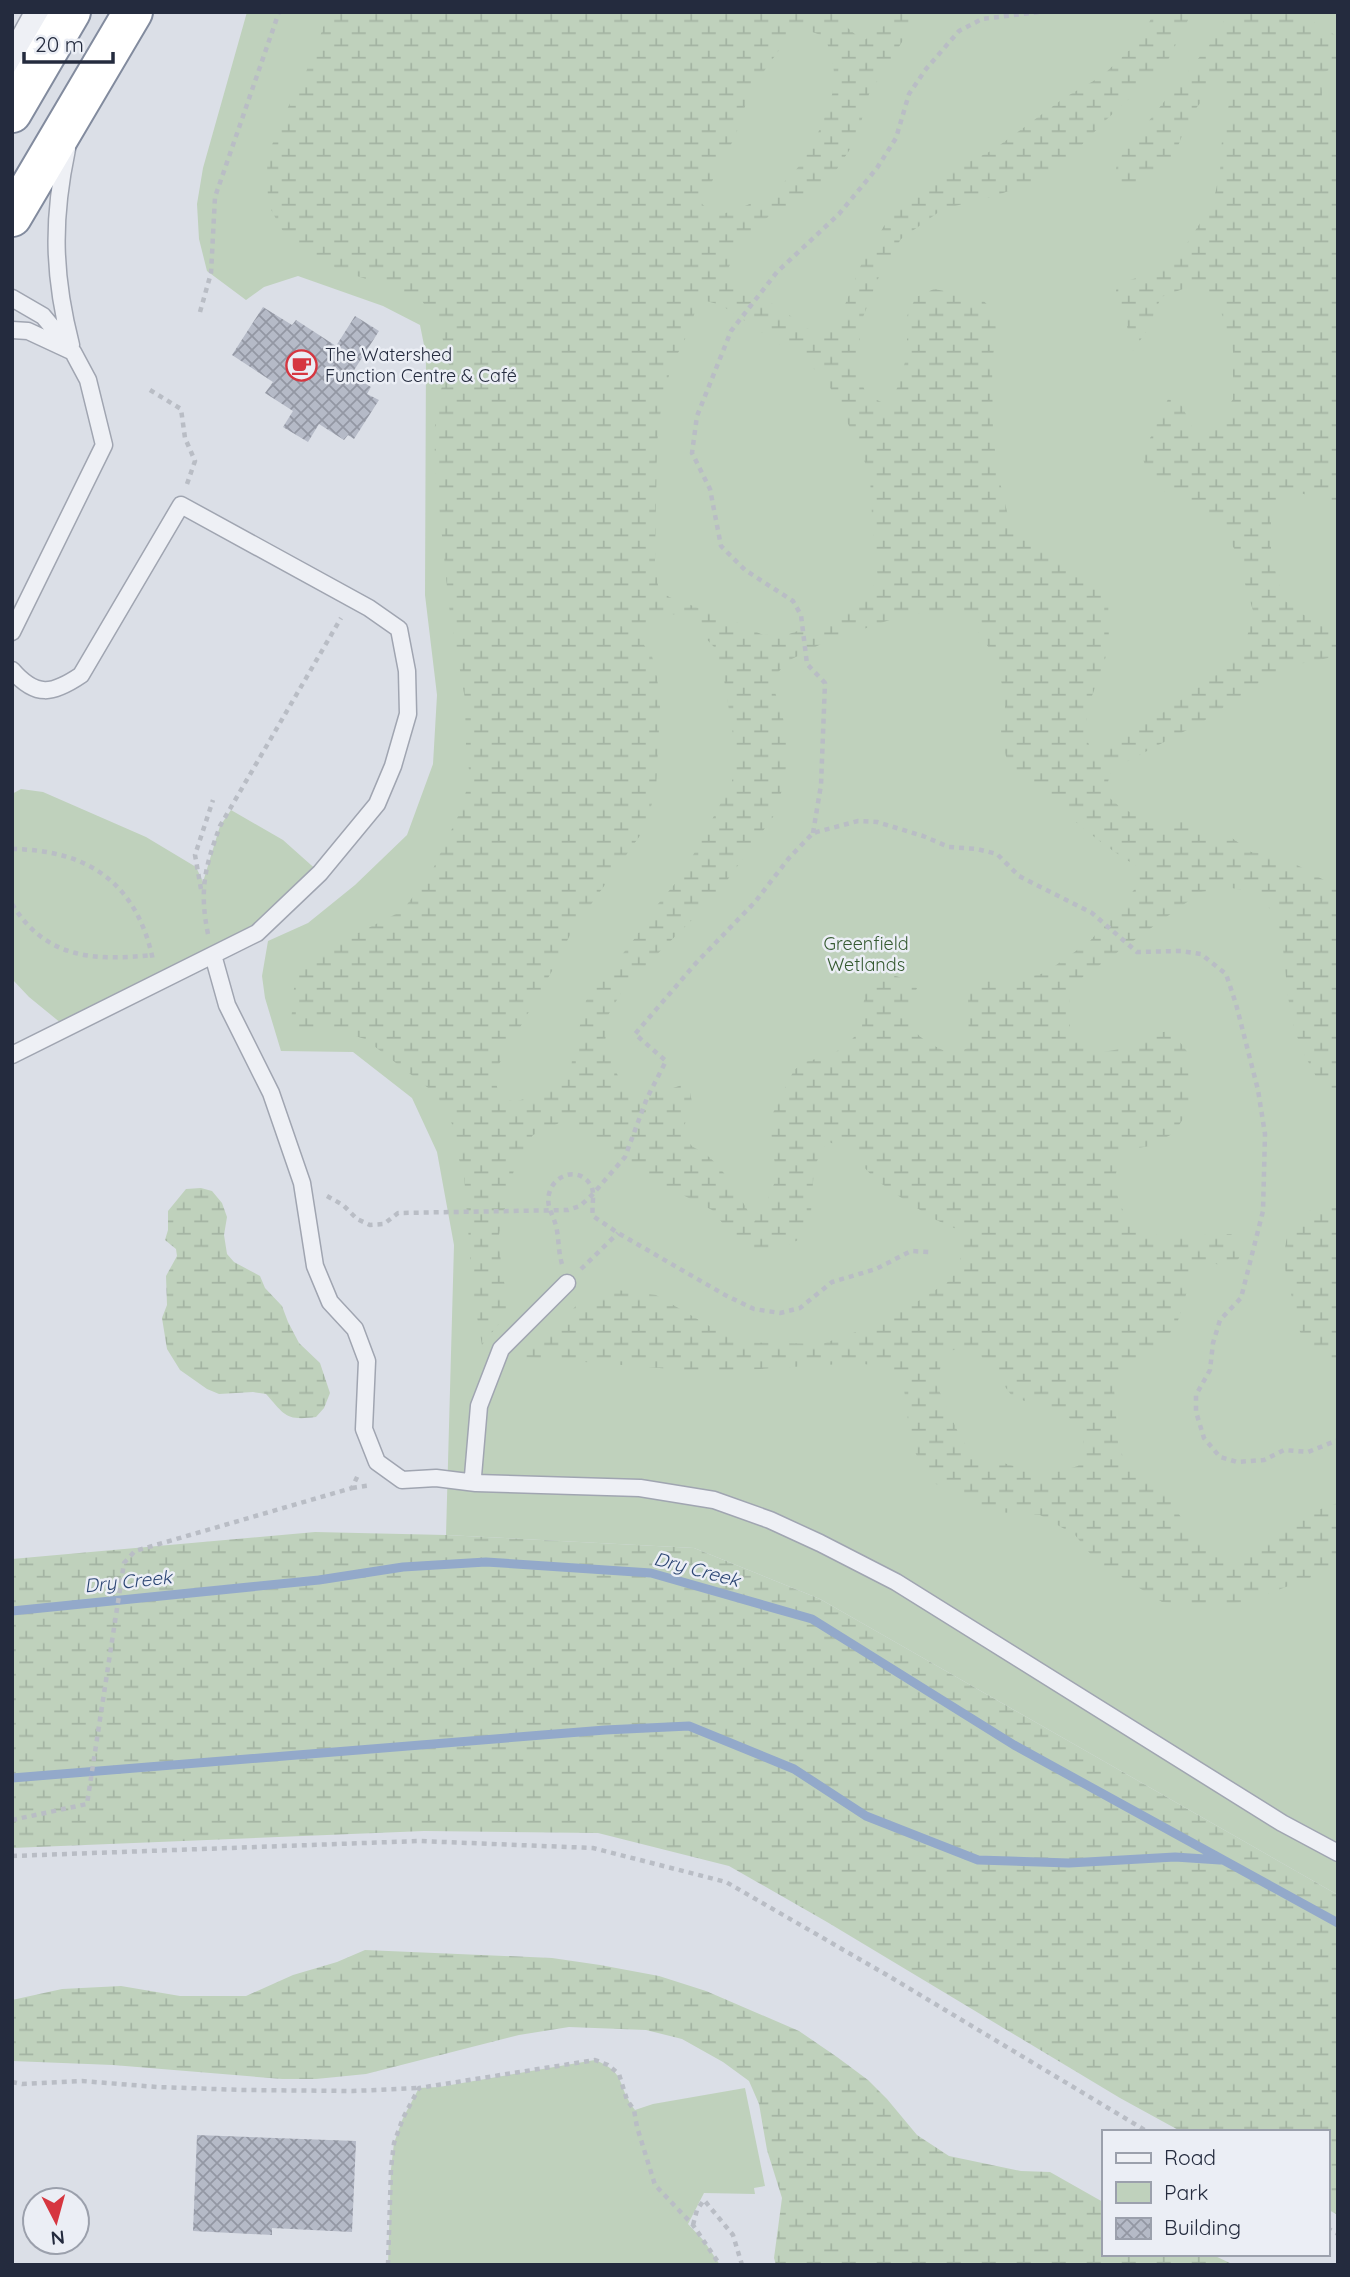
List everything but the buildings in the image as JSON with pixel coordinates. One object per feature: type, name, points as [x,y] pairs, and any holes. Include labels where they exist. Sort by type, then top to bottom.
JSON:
[{"type":"highway","points":[[12,113],[71,12]]},
{"type":"highway","points":[[12,217],[133,12]]},
{"type":"street","points":[[12,65],[41,12]]},
{"type":"lane","points":[[73,352],[57,277],[55,227],[61,173],[75,112]]},
{"type":"lane","points":[[12,298],[43,316],[73,352],[88,380],[104,445],[12,632]]},
{"type":"lane","points":[[12,330],[27,331],[73,352]]},
{"type":"lane","points":[[12,670],[23,683],[43,690],[62,687],[81,674],[181,505],[352,599],[399,629],[407,671],[408,714],[393,766],[377,804],[320,873],[257,933],[12,1055]]},
{"type":"lane","points":[[213,955],[227,1005],[271,1093],[302,1183],[315,1266],[330,1302],[355,1329],[368,1360],[365,1429],[377,1462],[402,1480],[436,1478],[476,1483],[640,1488],[714,1500],[770,1520],[896,1582],[1282,1823],[1338,1853]]},
{"type":"lane","points":[[476,1483],[473,1465],[479,1406],[501,1349],[567,1283]]},
{"type":"path","points":[[200,312],[211,273],[215,197],[279,12]]},
{"type":"path","points":[[814,833],[821,785],[825,683],[807,664],[801,615],[793,601],[745,570],[721,546],[710,489],[692,453],[697,416],[731,331],[777,271],[839,214],[877,168],[896,138],[909,94],[958,31],[982,19],[1040,12]]},
{"type":"path","points":[[150,390],[181,409],[185,438],[195,461],[181,505]]},
{"type":"path","points":[[204,904],[203,883],[220,826],[352,599]]},
{"type":"path","points":[[213,800],[195,855],[213,955]]},
{"type":"path","points":[[302,1183],[343,1205],[357,1219],[370,1226],[384,1224],[398,1213],[568,1210],[580,1206],[625,1157],[647,1098],[666,1060],[635,1034],[814,833],[858,821],[877,822],[949,847],[997,854],[1019,876],[1091,913],[1137,952],[1181,951],[1201,954],[1226,974],[1248,1053],[1265,1134],[1264,1211],[1241,1298],[1220,1320],[1213,1343],[1210,1370],[1196,1395],[1196,1412],[1204,1438],[1220,1457],[1237,1462],[1264,1460],[1284,1450],[1308,1452],[1338,1440]]},
{"type":"path","points":[[12,849],[65,856],[104,875],[135,907],[142,920],[152,954],[113,958],[89,957],[69,952],[52,945],[12,904]]},
{"type":"path","points":[[618,1233],[567,1283],[559,1255],[556,1225],[547,1210],[549,1192],[554,1180],[573,1173],[589,1181],[593,1216],[725,1295],[754,1309],[780,1313],[800,1308],[832,1282],[876,1269],[911,1251],[930,1252]]},
{"type":"path","points":[[12,1820],[87,1804],[124,1563],[135,1551],[352,1488],[362,1467],[365,1429]]},
{"type":"path","points":[[12,1856],[419,1841],[593,1848],[726,1882],[1145,2130]]},
{"type":"path","points":[[12,2082],[22,2084],[82,2081],[157,2087],[353,2091],[419,2088],[594,2060],[608,2065],[619,2074],[627,2100],[634,2110],[655,2185],[693,2225],[720,2265]]},
{"type":"path","points":[[388,2265],[387,2242],[394,2143],[419,2088]]},
{"type":"path","points":[[693,2225],[704,2200],[733,2235],[742,2265]]},
{"type":"green space","name":"Greenfield Wetlands","points":[[247,12],[1338,12],[1338,1895],[820,1599],[694,1548],[446,1535],[454,1245],[437,1152],[412,1098],[353,1052],[281,1051],[265,998],[262,976],[268,941],[308,923],[355,885],[407,835],[433,764],[437,695],[425,595],[426,355],[420,325],[383,306],[298,276],[264,287],[246,300],[207,271],[199,239],[197,204],[203,168]]},
{"type":"green space","points":[[327,12],[837,12],[842,23],[863,41],[890,21],[896,12],[921,12],[869,94],[856,140],[837,169],[799,199],[760,222],[740,243],[728,269],[732,285],[779,307],[806,328],[821,333],[840,317],[861,265],[884,226],[908,197],[932,180],[993,150],[1064,98],[1102,76],[1142,38],[1154,12],[1192,12],[1165,66],[1074,153],[1033,182],[995,196],[943,209],[901,239],[882,269],[863,317],[856,363],[866,395],[890,406],[907,355],[907,316],[916,297],[934,289],[981,298],[995,313],[996,332],[992,364],[993,435],[998,474],[1009,520],[1029,545],[1087,574],[1108,591],[1109,648],[1087,710],[1086,737],[1091,750],[1112,744],[1223,670],[1244,646],[1254,614],[1235,550],[1219,524],[1151,483],[1142,456],[1168,399],[1180,402],[1193,429],[1214,431],[1233,399],[1233,351],[1219,305],[1202,282],[1161,297],[1149,327],[1133,351],[1124,314],[1114,305],[1117,284],[1175,262],[1213,203],[1233,84],[1217,83],[1197,107],[1170,167],[1152,181],[1128,190],[1114,185],[1117,161],[1217,35],[1228,12],[1298,12],[1338,37],[1338,67],[1321,73],[1322,97],[1338,117],[1338,502],[1297,492],[1278,496],[1271,518],[1271,555],[1283,599],[1302,614],[1338,630],[1338,656],[1294,665],[1263,680],[1204,721],[1111,770],[1105,794],[1119,806],[1142,819],[1189,820],[1211,833],[1232,838],[1251,852],[1275,855],[1338,888],[1338,1099],[1323,1090],[1301,1048],[1293,1024],[1282,939],[1276,914],[1251,892],[1232,888],[1201,892],[1079,980],[1069,994],[1070,1031],[1083,1047],[1103,1052],[1120,1049],[1145,1034],[1172,1031],[1188,1053],[1190,1108],[1174,1133],[1150,1146],[1125,1150],[1118,1165],[1116,1190],[1129,1221],[1136,1228],[1154,1235],[1231,1234],[1242,1244],[1239,1258],[1228,1272],[1215,1263],[1196,1262],[1176,1327],[1132,1367],[1114,1388],[1118,1443],[1123,1457],[1154,1483],[1174,1505],[1189,1532],[1215,1556],[1239,1556],[1275,1535],[1300,1516],[1338,1503],[1338,1571],[1320,1574],[1246,1602],[1204,1606],[1162,1602],[1097,1562],[1075,1535],[1040,1515],[984,1511],[929,1480],[911,1444],[903,1381],[883,1367],[858,1363],[709,1372],[522,1357],[576,1306],[617,1290],[656,1295],[737,1342],[822,1344],[870,1327],[951,1280],[963,1253],[961,1231],[934,1219],[900,1197],[875,1179],[849,1151],[827,1141],[814,1167],[811,1212],[798,1240],[765,1256],[735,1239],[712,1210],[648,1177],[568,1119],[533,1135],[516,1161],[498,1239],[510,1310],[482,1345],[473,1294],[464,1175],[455,1147],[452,1124],[436,1094],[365,1039],[329,1028],[290,1034],[295,977],[324,943],[360,932],[402,911],[431,873],[460,812],[470,778],[465,699],[449,607],[436,475],[434,434],[438,399],[449,365],[441,332],[421,299],[341,271],[314,255],[282,230],[268,204],[267,158],[322,31]],"holes":[[[796,26],[826,37],[834,69],[833,92],[823,121],[805,157],[783,184],[769,194],[736,210],[716,216],[702,204],[735,137],[750,91]],[[699,299],[721,305],[825,377],[858,444],[870,476],[878,580],[862,599],[824,622],[789,634],[763,635],[669,597],[658,586],[655,561],[657,443],[662,400],[672,365],[689,331]],[[954,611],[965,619],[984,639],[1001,678],[1005,706],[1001,728],[1006,756],[1011,767],[1036,792],[1107,847],[1139,867],[1140,883],[1090,941],[1045,973],[1018,979],[995,978],[971,983],[968,995],[969,1047],[955,1055],[924,1039],[912,1027],[908,1010],[917,988],[904,979],[893,976],[882,977],[867,984],[862,1028],[846,1046],[830,1055],[805,1062],[794,1070],[772,1115],[766,1136],[777,1177],[754,1222],[722,1171],[709,1157],[691,1145],[686,1137],[683,1130],[692,1102],[688,1083],[667,1090],[624,1091],[605,1044],[607,1017],[625,986],[715,897],[773,817],[784,784],[788,750],[783,718],[774,689],[775,676],[788,661],[823,643],[907,614]],[[677,614],[697,629],[714,647],[723,673],[735,747],[732,782],[683,874],[586,1001],[572,1058],[571,1077],[544,1092],[515,1102],[499,1096],[494,1073],[572,931],[644,830],[656,790],[660,706],[657,677],[652,656],[644,645],[643,629],[653,617]],[[968,1346],[985,1360],[1012,1396],[1066,1414],[1083,1434],[1083,1452],[1078,1466],[1061,1471],[1036,1472],[981,1457],[962,1441],[937,1386],[943,1353]]]},
{"type":"green space","points":[[21,789],[43,792],[146,837],[196,867],[203,882],[220,826],[231,810],[283,840],[320,873],[257,933],[67,1028],[29,997],[12,979],[12,794]]},
{"type":"green space","points":[[201,1188],[212,1191],[222,1203],[227,1217],[224,1235],[227,1254],[234,1262],[260,1276],[265,1288],[282,1306],[299,1343],[320,1363],[330,1393],[324,1408],[316,1417],[298,1418],[286,1415],[266,1394],[219,1394],[207,1389],[180,1370],[167,1349],[162,1318],[167,1305],[166,1276],[177,1256],[176,1249],[165,1240],[168,1211],[186,1189]]},
{"type":"green space","points":[[1338,1205],[1338,1367],[1317,1358],[1300,1332],[1283,1260],[1288,1230],[1309,1211]]},
{"type":"green space","points":[[315,1532],[446,1535],[694,1548],[820,1599],[1338,1895],[1338,2215],[1329,2210],[1329,2130],[1178,2130],[729,1866],[598,1833],[424,1831],[12,1848],[12,1559]]},
{"type":"green space","points":[[365,1950],[552,1958],[659,1976],[706,1991],[799,2031],[868,2080],[917,2135],[949,2156],[1021,2171],[1050,2172],[1102,2201],[1102,2256],[1215,2256],[1234,2265],[776,2265],[774,2258],[782,2198],[767,2150],[759,2104],[749,2081],[723,2062],[682,2039],[646,2030],[569,2027],[519,2035],[366,2074],[316,2079],[12,2061],[12,2000],[62,1989],[121,1986],[180,1996],[246,1996],[293,1975],[337,1962]]},
{"type":"green space","points":[[595,2060],[617,2075],[635,2110],[653,2104],[745,2088],[765,2186],[754,2188],[755,2194],[704,2193],[688,2224],[704,2241],[720,2265],[388,2265],[394,2143],[403,2118],[419,2088],[439,2087]]},
{"type":"waterway","name":"Dry Creek","points":[[12,1611],[319,1580],[403,1567],[486,1562],[651,1573],[812,1619],[1014,1745],[1338,1923]]},
{"type":"waterway","name":"Dry Creek","points":[[12,1778],[605,1730],[689,1726],[794,1769],[866,1816],[978,1860],[1069,1863],[1175,1857],[1220,1860]]},
{"type":"place","name":"The Watershed Function Centre & Café","points":[[302,365]]}]
